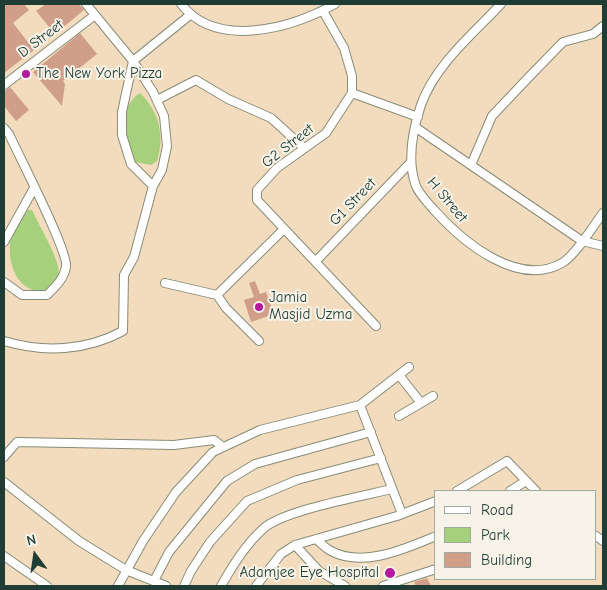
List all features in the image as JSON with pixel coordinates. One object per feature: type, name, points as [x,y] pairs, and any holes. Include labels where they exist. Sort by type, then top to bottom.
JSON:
[{"type":"street","points":[[4,341],[28,348],[66,349],[109,339],[123,332],[124,275],[134,257],[153,186],[162,170],[168,146],[164,116],[157,100],[133,61],[86,4]]},
{"type":"street","points":[[181,4],[190,15],[209,27],[240,31],[277,26],[323,11],[335,4]]},
{"type":"street","name":"H Street","points":[[501,4],[437,73],[421,103],[410,162],[415,185],[452,230],[478,251],[516,267],[540,271],[564,262],[603,213]]},
{"type":"street","points":[[323,11],[344,48],[352,76],[352,93],[418,117]]},
{"type":"street","name":"D Street","points":[[4,85],[95,15]]},
{"type":"street","points":[[153,186],[131,164],[122,135],[122,112],[133,61],[190,15]]},
{"type":"street","points":[[471,165],[492,116],[528,78],[563,42],[593,34],[603,26]]},
{"type":"street","points":[[157,100],[196,80],[228,99],[272,118],[304,148]]},
{"type":"street","name":"G2 Street","points":[[352,93],[326,133],[277,168],[257,190],[257,200],[376,326]]},
{"type":"street","points":[[416,126],[582,241],[603,246]]},
{"type":"street","points":[[4,128],[9,134],[60,244],[67,266],[60,282],[47,295],[22,295],[4,282]]},
{"type":"street","name":"G1 Street","points":[[316,261],[410,162]]},
{"type":"street","points":[[4,242],[34,188]]},
{"type":"street","points":[[217,295],[284,229]]},
{"type":"street","points":[[165,283],[217,295],[226,308],[259,342]]},
{"type":"street","points":[[118,586],[143,541],[176,492],[213,452],[260,430],[360,404],[409,367]]},
{"type":"street","points":[[399,375],[421,403]]},
{"type":"street","points":[[398,416],[432,396]]},
{"type":"street","points":[[360,404],[402,514]]},
{"type":"street","points":[[154,581],[169,552],[227,481],[255,464],[371,432]]},
{"type":"street","points":[[4,457],[17,442],[174,445],[214,440],[222,447]]},
{"type":"street","points":[[184,586],[190,571],[210,542],[247,501],[297,480],[381,458]]},
{"type":"street","points":[[459,490],[506,462],[535,490]]},
{"type":"street","points":[[511,490],[526,480]]},
{"type":"street","points":[[4,482],[79,541],[126,570],[166,586]]},
{"type":"street","points":[[221,586],[237,559],[265,527],[290,514],[392,489]]},
{"type":"street","points":[[256,586],[281,554],[295,545],[402,514],[434,502]]},
{"type":"street","points":[[316,539],[330,551],[353,558],[383,554],[434,537]]},
{"type":"street","points":[[295,545],[319,572],[345,586]]},
{"type":"street","points":[[4,556],[47,586]]},
{"type":"street","points":[[383,586],[434,570]]},
{"type":"green space","points":[[140,93],[152,108],[159,124],[159,152],[157,161],[151,165],[135,162],[126,135],[125,116],[128,107]]},
{"type":"green space","points":[[27,210],[32,210],[58,266],[58,279],[52,288],[44,291],[33,290],[23,284],[15,273],[10,257],[11,235]]},
{"type":"building","points":[[4,4],[24,4],[29,10],[13,23],[34,50],[4,73]]},
{"type":"building","points":[[46,4],[79,4],[84,10],[55,34],[36,11]]},
{"type":"building","points":[[80,33],[97,54],[63,81],[65,84],[62,106],[33,72]]},
{"type":"building","points":[[10,87],[29,110],[16,121],[4,106],[4,92]]},
{"type":"building","name":"Jamia Masjid Uzma","points":[[255,281],[260,294],[266,292],[274,314],[251,322],[244,300],[254,297],[249,283]]},
{"type":"building","points":[[427,578],[431,586],[416,586],[414,582]]},
{"type":"place","name":"The New York Pizza","points":[[26,74]]},
{"type":"place","name":"Jamia Masjid Uzma","points":[[259,307]]},
{"type":"place","name":"Adamjee Eye Hospital","points":[[390,573]]}]
